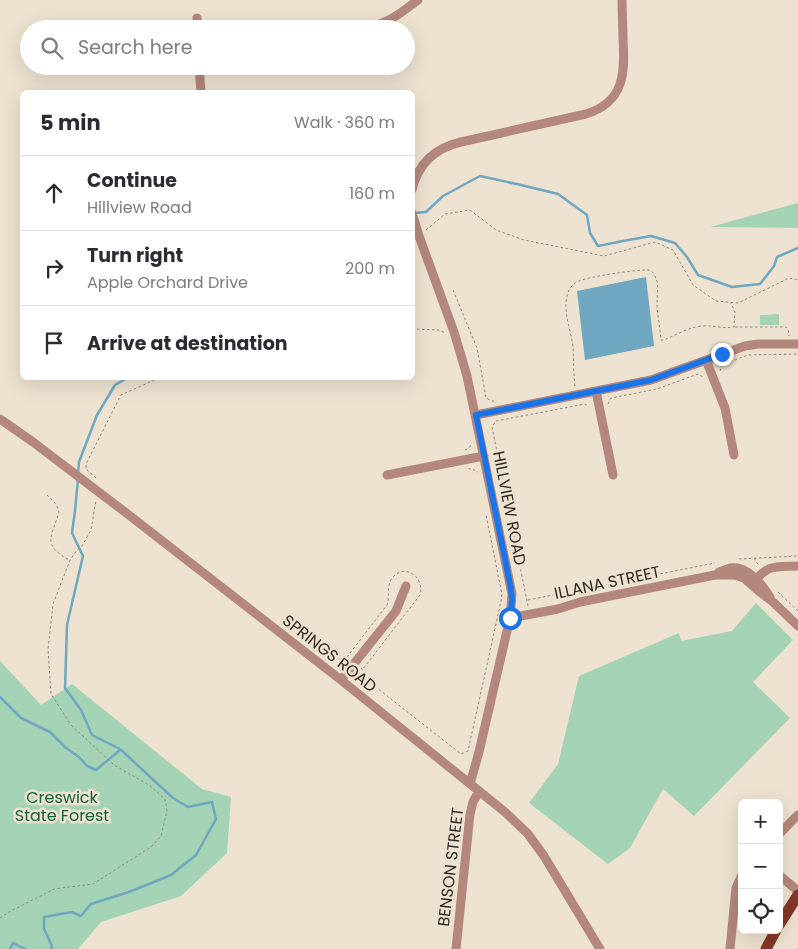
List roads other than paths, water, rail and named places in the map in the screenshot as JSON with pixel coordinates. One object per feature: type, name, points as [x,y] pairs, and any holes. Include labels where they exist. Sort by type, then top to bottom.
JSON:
[{"type":"main road","points":[[783,918],[798,893]]},
{"type":"main road","points":[[766,949],[774,934]]},
{"type":"street","points":[[390,20],[418,0]]},
{"type":"street","points":[[415,181],[425,163],[433,154],[448,145],[586,114],[607,102],[618,88],[624,68],[622,0]]},
{"type":"street","points":[[201,75],[201,90]]},
{"type":"street","name":"HILLVIEW ROAD","points":[[415,224],[440,290],[468,376],[511,589],[510,618],[470,784]]},
{"type":"street","points":[[476,415],[651,380],[745,346],[758,344],[798,344]]},
{"type":"street","points":[[706,360],[725,408],[734,455]]},
{"type":"street","points":[[596,391],[613,475]]},
{"type":"street","name":"SPRINGS ROAD","points":[[0,419],[70,470],[341,680],[505,812],[532,840],[544,856],[600,949]]},
{"type":"street","points":[[387,476],[484,456]]},
{"type":"street","points":[[753,582],[765,570],[774,567],[798,566]]},
{"type":"street","name":"ILLANA STREET","points":[[510,618],[710,576],[728,568],[735,568],[746,571],[753,582],[798,626]]},
{"type":"street","points":[[341,680],[396,611],[406,586]]},
{"type":"street","name":"BENSON STREET","points":[[456,949],[470,814],[473,802],[480,791]]},
{"type":"street","points":[[783,830],[798,815]]},
{"type":"street","points":[[783,879],[798,893]]},
{"type":"street","points":[[730,949],[738,884]]},
{"type":"water","points":[[646,277],[654,346],[585,360],[577,291]]},
{"type":"waterway","points":[[415,213],[426,212],[443,196],[480,176],[521,185],[558,194],[587,215],[590,233],[598,246],[651,236],[675,243],[687,257],[698,275],[732,287],[760,284],[774,266],[777,257],[798,248]]},
{"type":"waterway","points":[[78,473],[79,462],[97,415],[115,385],[124,380]]},
{"type":"waterway","points":[[51,949],[52,946],[44,929],[44,917],[72,912],[81,916],[91,904],[129,892],[171,875],[196,855],[216,819],[212,802],[188,807],[173,798],[120,749],[92,735],[81,710],[65,688],[67,625],[83,556],[72,533],[78,479]]},
{"type":"waterway","points":[[0,697],[21,718],[50,732],[87,766],[96,770],[120,750]]},
{"type":"waterway","points":[[10,949],[13,943],[25,949]]},
{"type":"park label","name":"Creswick State Forest","points":[[62,806]]}]
